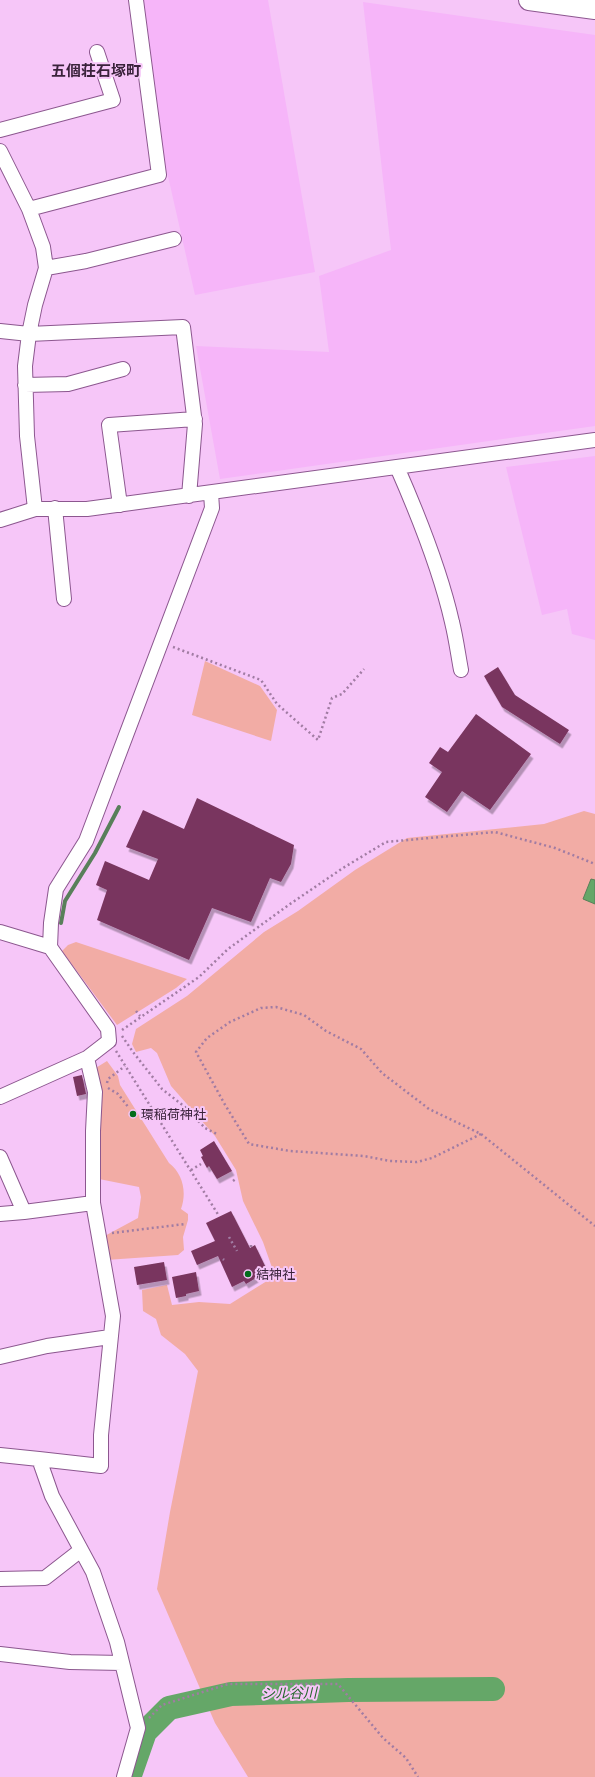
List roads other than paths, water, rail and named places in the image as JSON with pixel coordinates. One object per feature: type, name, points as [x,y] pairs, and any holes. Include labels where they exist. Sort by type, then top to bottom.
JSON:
[{"type":"highway","points":[[529,0],[595,9]]},
{"type":"street","points":[[29,209],[159,175],[136,0]]},
{"type":"street","points":[[0,130],[113,100],[97,52]]},
{"type":"street","points":[[0,151],[29,209],[43,247],[46,268],[35,305],[24,366],[27,436],[35,509]]},
{"type":"street","points":[[46,268],[86,261],[174,239]]},
{"type":"street","points":[[0,331],[29,334],[183,327],[194,419],[189,496]]},
{"type":"street","points":[[25,385],[68,384],[123,369]]},
{"type":"street","points":[[120,505],[109,425],[194,419]]},
{"type":"street","points":[[0,520],[35,509],[55,508],[87,510],[595,440]]},
{"type":"street","points":[[397,467],[416,511],[434,560],[452,621],[461,670]]},
{"type":"street","points":[[0,1098],[87,1058],[109,1041],[108,1029],[50,947],[50,923],[56,888],[86,841],[212,508],[211,493]]},
{"type":"street","points":[[55,508],[64,599]]},
{"type":"street","points":[[0,932],[50,947]]},
{"type":"street","points":[[0,1454],[39,1460],[101,1466],[101,1435],[113,1316],[97,1235],[93,1204],[93,1131],[95,1092],[87,1058]]},
{"type":"street","points":[[0,1157],[24,1212]]},
{"type":"street","points":[[0,1214],[93,1204]]},
{"type":"street","points":[[0,1358],[47,1346],[110,1337]]},
{"type":"street","points":[[39,1460],[52,1496],[92,1572],[117,1642],[138,1728],[124,1777]]},
{"type":"street","points":[[0,1579],[45,1578],[81,1550]]},
{"type":"street","points":[[0,1654],[70,1662],[122,1663]]},
{"type":"waterway","points":[[61,923],[65,901],[95,853],[119,807]]},
{"type":"waterway","name":"シル谷川","points":[[130,1775],[145,1732],[169,1708],[231,1694],[348,1690],[493,1689]]},
{"type":"place","name":"環稲荷神社","points":[[133,1114]]},
{"type":"place","name":"結神社","points":[[248,1274]]},
{"type":"district","name":"五個荘石塚町","points":[[96,71]]}]
